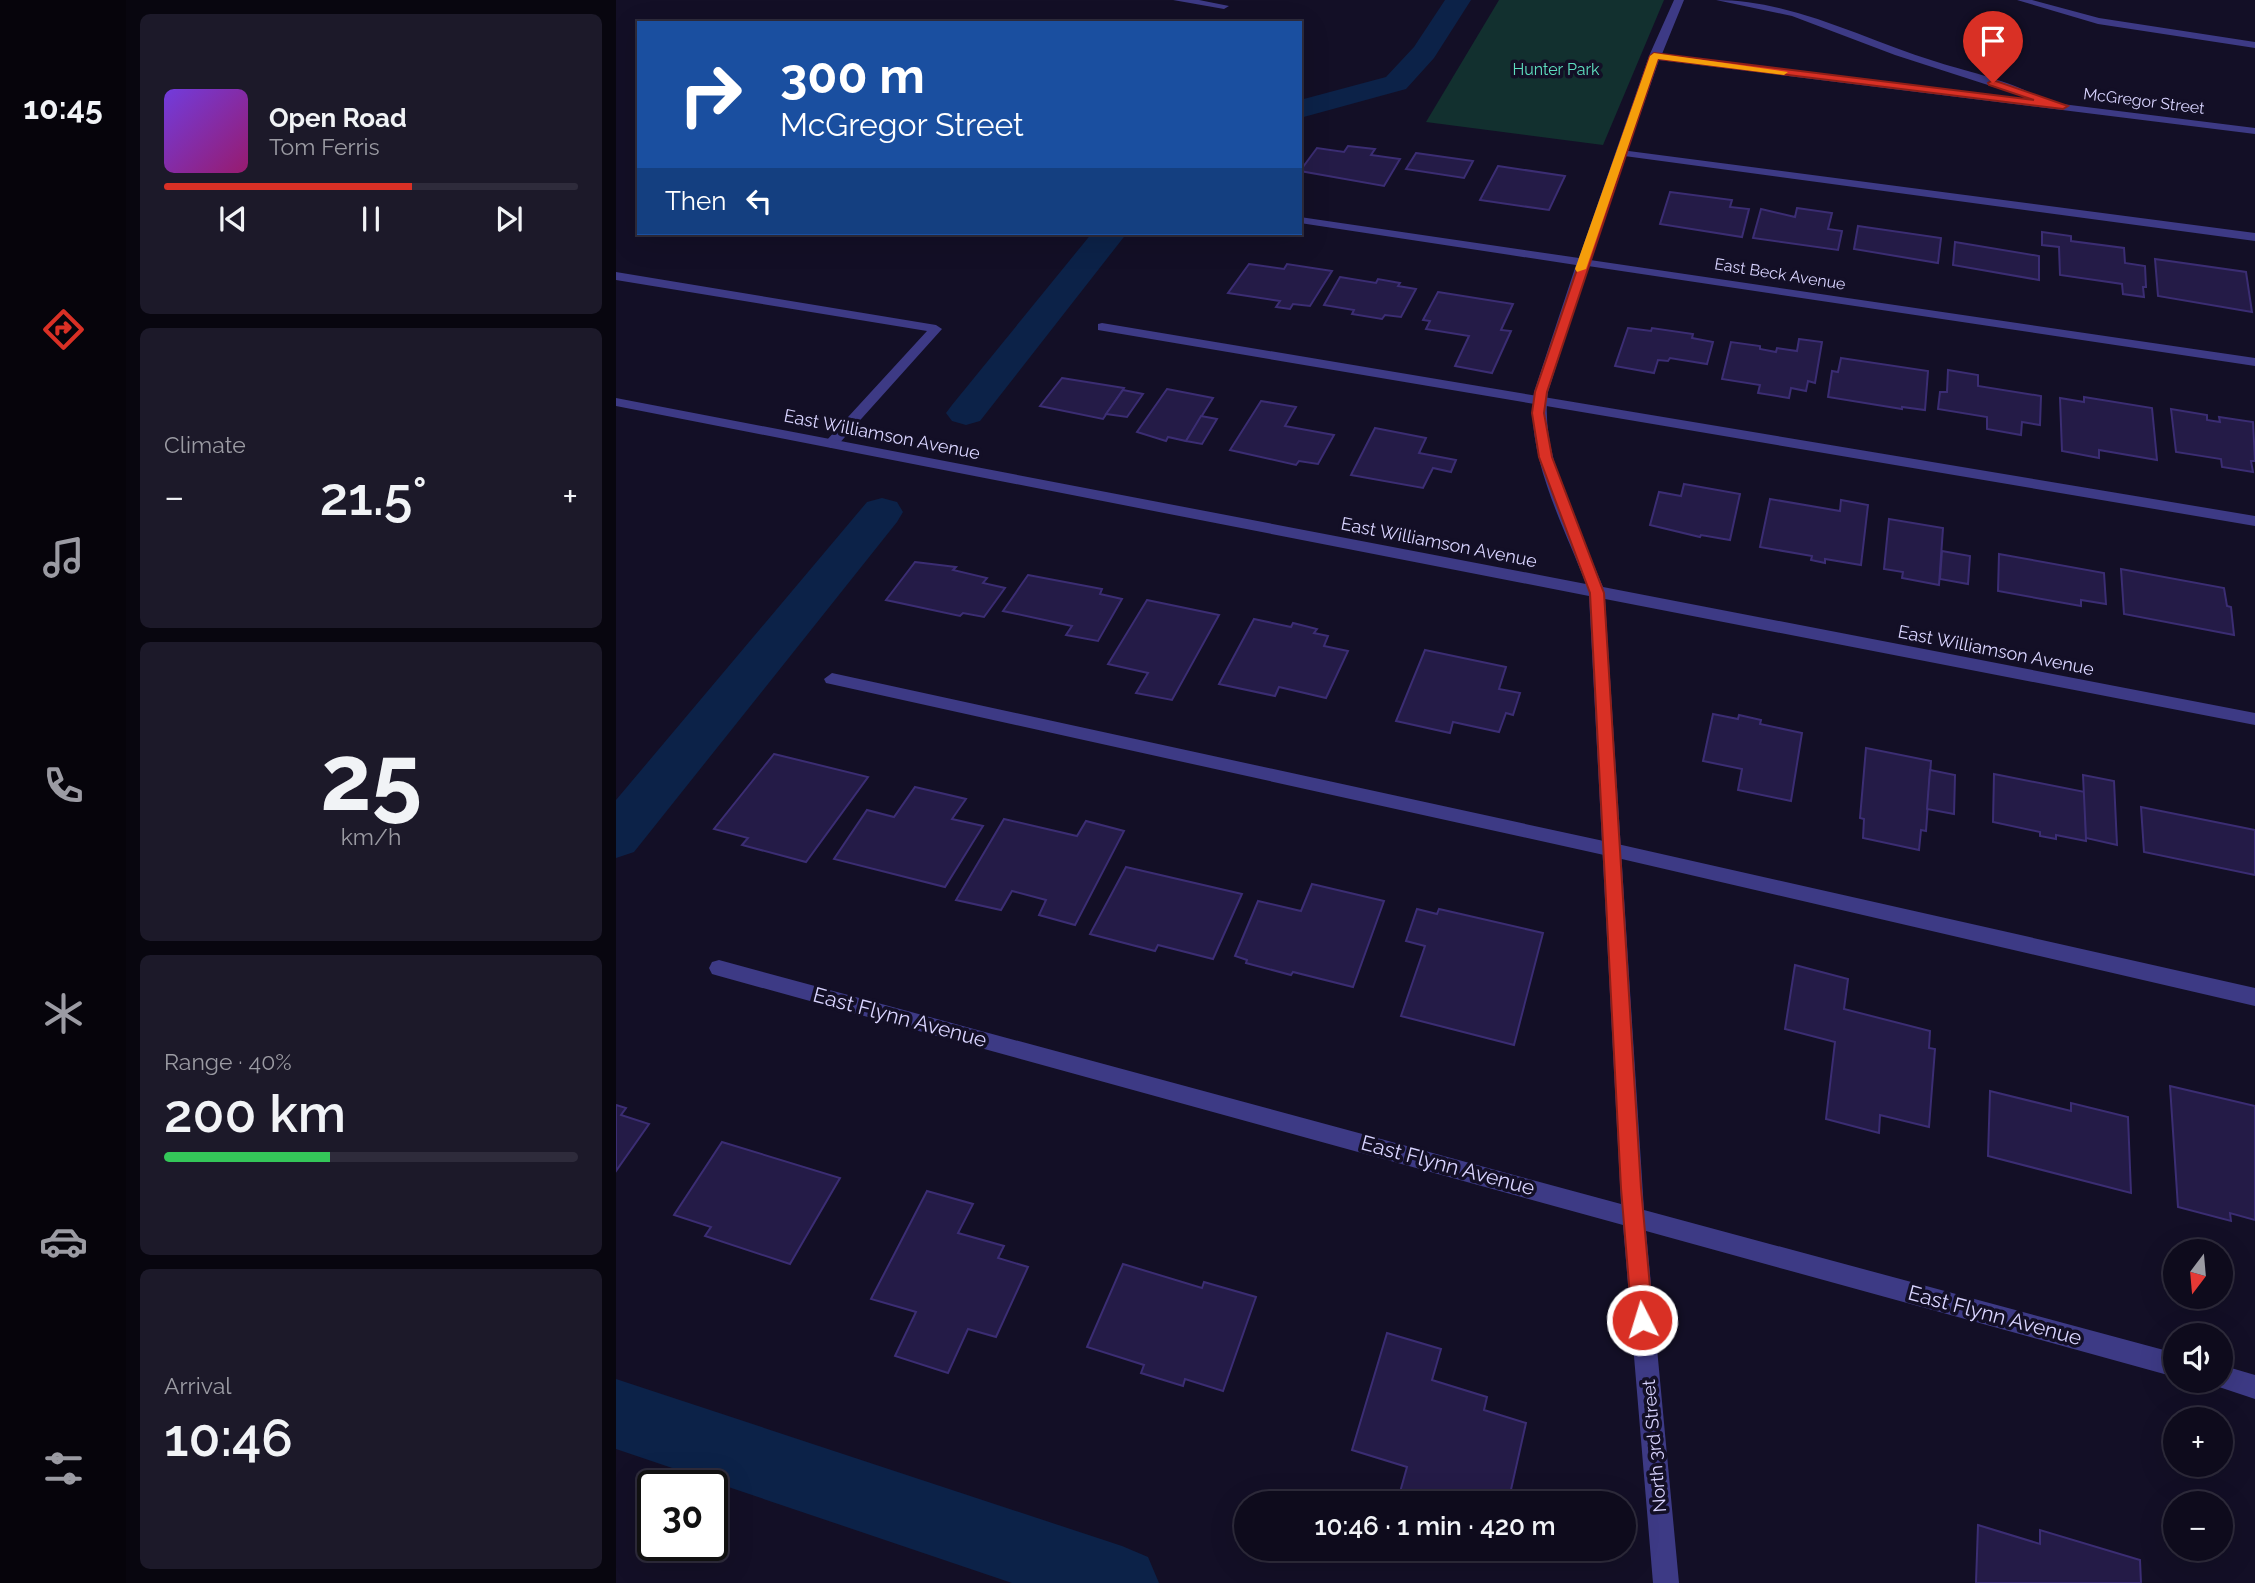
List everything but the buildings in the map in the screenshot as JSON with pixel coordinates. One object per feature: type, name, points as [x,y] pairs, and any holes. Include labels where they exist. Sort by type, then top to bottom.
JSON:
[{"type":"street","points":[[1178,0],[1224,6]]},
{"type":"street","name":"North 3rd Street","points":[[1666,1583],[1633,1215],[1597,593],[1545,457],[1538,413],[1584,260],[1654,56],[1679,0]]},
{"type":"street","points":[[1721,0],[1794,15],[1898,53],[2063,106]]},
{"type":"street","points":[[2022,0],[2098,21],[2255,45]]},
{"type":"street","name":"McGregor Street","points":[[1654,56],[2255,131]]},
{"type":"street","points":[[1621,153],[2255,237]]},
{"type":"street","name":"East Beck Avenue","points":[[1302,220],[1584,260],[2255,362]]},
{"type":"street","points":[[618,278],[936,329],[831,444]]},
{"type":"street","points":[[1102,327],[2255,521]]},
{"type":"street","name":"East Williamson Avenue","points":[[616,402],[2255,719]]},
{"type":"street","points":[[832,679],[1613,850],[2255,997]]},
{"type":"street","name":"East Flynn Avenue","points":[[719,968],[1633,1215],[2163,1362]]},
{"type":"street","points":[[2233,1381],[2255,1387]]},
{"type":"green space","name":"Hunter Park","points":[[1499,0],[1664,0],[1603,145],[1426,122]]},
{"type":"waterway","points":[[1302,108],[1396,83],[1424,52],[1458,0]]},
{"type":"waterway","points":[[966,413],[1108,235]]},
{"type":"waterway","points":[[616,837],[882,512]]},
{"type":"waterway","points":[[616,1414],[1122,1583]]},
{"type":"slow traffic","points":[[1581,269],[1654,56],[1784,72]]},
{"type":"route","points":[[1642,1320],[1631,1188],[1597,593],[1545,457],[1538,413],[1541,392],[1654,56],[2063,106],[1993,83]]}]
